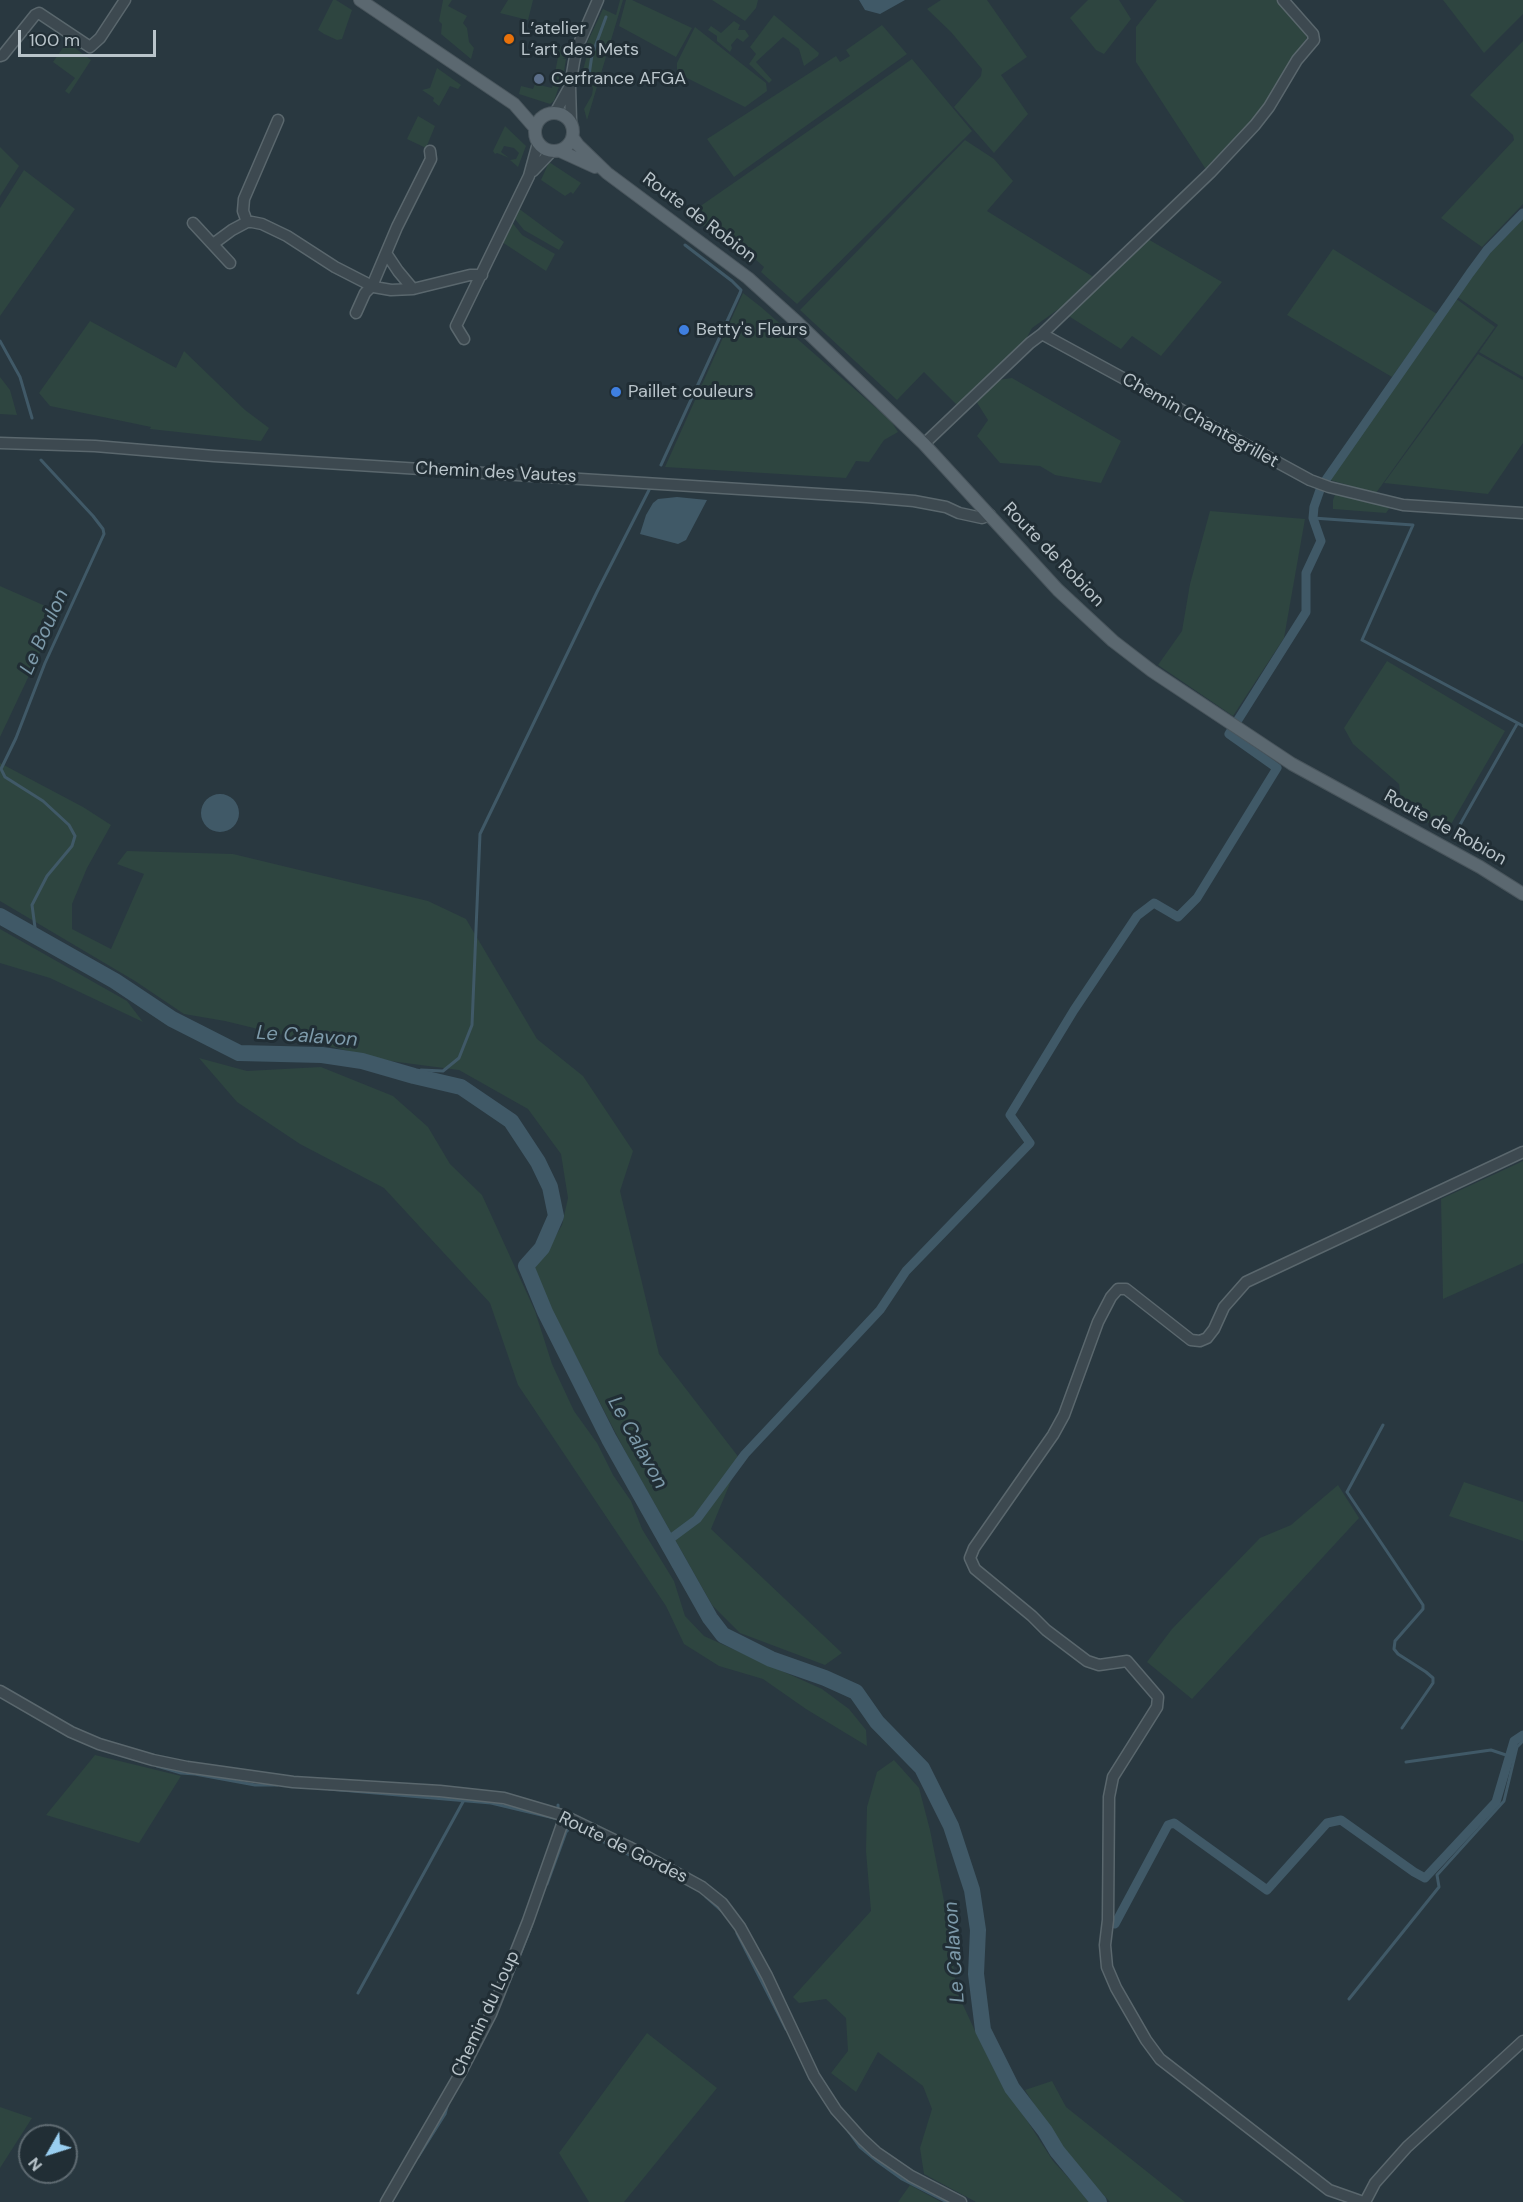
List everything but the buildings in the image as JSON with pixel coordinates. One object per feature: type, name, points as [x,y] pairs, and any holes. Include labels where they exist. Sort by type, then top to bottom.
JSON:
[{"type":"main road","points":[[360,0],[514,104],[535,128],[538,143],[556,151],[566,148],[573,138],[574,130],[571,121],[561,114],[550,114],[514,104]]},
{"type":"main road","points":[[535,128],[540,118],[550,114]]},
{"type":"main road","name":"Route de Robion","points":[[573,138],[578,146],[607,172],[748,278],[924,444],[1037,567],[1113,641],[1152,671],[1292,764],[1480,867],[1523,894]]},
{"type":"main road","name":"Route de Robion","points":[[556,151],[607,172]]},
{"type":"street","points":[[0,56],[35,15],[39,14],[90,47],[100,38],[125,0]]},
{"type":"street","points":[[571,121],[570,86],[577,48],[598,0]]},
{"type":"street","points":[[924,444],[1210,173],[1255,125],[1269,107],[1292,67],[1314,40],[1313,34],[1283,0]]},
{"type":"street","points":[[550,114],[570,86]]},
{"type":"street","points":[[247,222],[243,211],[244,198],[278,120]]},
{"type":"street","points":[[464,339],[456,327],[530,176],[538,143]]},
{"type":"street","points":[[356,313],[364,292],[372,286],[431,159],[430,151]]},
{"type":"street","points":[[530,176],[556,151]]},
{"type":"street","points":[[213,244],[247,222],[262,224],[287,236],[335,267],[372,286],[391,290],[413,289],[470,275],[482,275]]},
{"type":"street","points":[[193,223],[230,263]]},
{"type":"street","points":[[386,253],[398,272],[413,289]]},
{"type":"street","name":"Chemin Chantegrillet","points":[[1042,334],[1289,470],[1320,483],[1403,505],[1523,513]]},
{"type":"street","name":"Chemin des Vautes","points":[[0,443],[95,446],[867,497],[935,505],[982,518],[990,514]]},
{"type":"street","points":[[1523,1152],[1246,1282],[1224,1307],[1207,1338],[1200,1341],[1191,1340],[1126,1289],[1118,1289],[1098,1322],[1064,1415],[1053,1435],[974,1548],[970,1558],[975,1569],[1046,1630],[1088,1661],[1099,1665],[1127,1661],[1158,1697],[1157,1707],[1113,1777],[1109,1797],[1108,1920],[1105,1945],[1107,1967],[1116,1988],[1146,2040],[1160,2059],[1329,2190],[1364,2202],[1375,2183],[1407,2147],[1523,2041]]},
{"type":"street","name":"Route de Gordes","points":[[0,1691],[71,1732],[132,1754],[187,1767],[293,1782],[488,1796],[530,1805],[565,1816],[629,1847],[702,1887],[722,1903],[740,1927],[767,1976],[814,2076],[836,2110],[862,2139],[876,2152],[911,2176],[962,2202]]},
{"type":"street","name":"Chemin du Loup","points":[[386,2202],[460,2074],[491,2014],[528,1921],[565,1816]]},
{"type":"green space","points":[[333,0],[352,10],[342,39],[337,40],[318,30]]},
{"type":"green space","points":[[443,0],[452,0],[448,6],[467,16],[463,23],[467,28],[469,42],[474,48],[471,59],[441,34],[442,24],[439,21]]},
{"type":"green space","points":[[508,0],[533,0],[528,20],[500,13]]},
{"type":"green space","points":[[620,0],[623,0],[587,120],[584,109],[592,95],[593,88],[588,82],[578,79],[577,74],[583,70],[589,48],[586,45],[603,9],[616,15]]},
{"type":"green space","points":[[626,0],[632,0],[692,28],[676,57],[619,26]]},
{"type":"green space","points":[[712,0],[758,0],[756,8],[745,21]]},
{"type":"green space","points":[[941,0],[987,0],[1027,57],[1001,75],[1028,114],[994,153],[954,107],[981,76],[982,69],[951,32],[927,9]]},
{"type":"green space","points":[[1088,0],[1119,0],[1131,19],[1104,54],[1096,50],[1070,18]]},
{"type":"green space","points":[[1157,0],[1277,0],[1308,36],[1254,121],[1207,171],[1136,62],[1136,27]]},
{"type":"green space","points":[[1443,0],[1523,0],[1523,14],[1484,53]]},
{"type":"green space","points":[[774,15],[819,53],[804,66],[799,49],[783,37],[756,62],[772,80],[769,83],[749,64],[756,54],[750,47]]},
{"type":"green space","points":[[734,21],[740,25],[738,30],[745,30],[749,36],[743,42],[737,38],[731,45],[730,52],[717,41],[717,36],[708,30],[711,26],[721,33]]},
{"type":"green space","points":[[882,25],[907,54],[734,177],[707,139],[836,56],[840,62],[850,56],[846,50]]},
{"type":"green space","points":[[695,27],[766,83],[767,91],[745,107],[677,73],[677,63]]},
{"type":"green space","points":[[1523,41],[1523,204],[1482,247],[1441,218],[1514,140],[1513,135],[1470,95]]},
{"type":"green space","points":[[67,42],[91,60],[69,94],[65,91],[75,78],[53,62]]},
{"type":"green space","points":[[570,46],[567,58],[562,58],[566,59],[564,72],[554,101],[550,104],[519,94],[521,86],[533,89],[535,84],[552,88],[560,47]]},
{"type":"green space","points":[[912,59],[972,131],[797,304],[761,272],[764,267],[755,259],[750,264],[689,214]]},
{"type":"green space","points":[[437,68],[461,85],[458,89],[450,86],[439,106],[433,101],[434,98],[422,90],[430,88]]},
{"type":"green space","points":[[418,116],[435,126],[426,148],[407,139]]},
{"type":"green space","points":[[505,126],[526,146],[518,167],[510,160],[516,159],[519,153],[514,148],[504,146],[501,152],[509,158],[495,154],[493,151]]},
{"type":"green space","points":[[965,140],[994,159],[1013,181],[987,211],[1095,278],[1070,301],[1032,328],[1024,343],[958,406],[924,372],[897,400],[800,310]]},
{"type":"green space","points":[[0,147],[19,166],[0,196]]},
{"type":"green space","points":[[549,162],[581,183],[573,194],[571,192],[565,196],[541,180]]},
{"type":"green space","points":[[24,170],[75,209],[0,316],[0,208]]},
{"type":"green space","points":[[518,208],[564,242],[559,250],[524,230],[515,219]]},
{"type":"green space","points":[[1523,219],[1523,377],[1479,352],[1498,325],[1456,296],[1490,253]]},
{"type":"green space","points":[[511,221],[522,235],[555,254],[546,271],[502,242]]},
{"type":"green space","points":[[1146,238],[1222,282],[1161,356],[1132,336],[1121,349],[1067,315]]},
{"type":"green space","points":[[1333,249],[1437,314],[1392,377],[1287,315]]},
{"type":"green space","points":[[743,293],[891,421],[898,432],[884,440],[869,462],[856,461],[846,478],[665,467]]},
{"type":"green space","points":[[1455,298],[1495,327],[1376,493],[1330,480]]},
{"type":"green space","points":[[90,321],[176,368],[184,351],[245,410],[269,428],[261,441],[150,429],[151,427],[50,406],[39,393]]},
{"type":"green space","points":[[1478,354],[1523,380],[1523,443],[1488,494],[1384,483]]},
{"type":"green space","points":[[0,377],[10,390],[17,415],[0,414]]},
{"type":"green space","points":[[1012,378],[1121,441],[1101,483],[1055,475],[1040,466],[1000,463],[977,436],[988,420],[976,401],[998,380]]},
{"type":"green space","points":[[1336,492],[1391,506],[1386,513],[1333,509]]},
{"type":"green space","points":[[1210,511],[1305,519],[1284,638],[1233,716],[1158,665],[1182,631],[1190,584]]},
{"type":"green space","points":[[0,586],[59,612],[0,737]]},
{"type":"green space","points":[[1387,661],[1505,731],[1446,833],[1402,808],[1399,784],[1353,744],[1344,728]]},
{"type":"green space","points":[[0,763],[83,807],[111,825],[87,868],[72,904],[72,929],[111,949],[144,874],[117,864],[127,851],[233,854],[428,901],[466,919],[537,1039],[583,1076],[633,1151],[620,1191],[659,1354],[740,1459],[711,1529],[842,1653],[825,1665],[740,1633],[712,1605],[627,1455],[530,1268],[545,1254],[562,1225],[568,1198],[561,1154],[528,1109],[459,1070],[390,1061],[225,1021],[184,1014],[135,981],[0,901]]},
{"type":"green space","points":[[0,929],[127,1001],[143,1022],[50,978],[0,963]]},
{"type":"green space","points":[[199,1058],[247,1071],[321,1067],[393,1096],[428,1127],[450,1164],[482,1195],[535,1311],[552,1364],[574,1411],[597,1443],[613,1475],[631,1501],[642,1529],[674,1581],[685,1616],[704,1636],[822,1689],[849,1709],[866,1730],[867,1746],[806,1709],[763,1679],[719,1666],[684,1644],[666,1606],[518,1385],[490,1303],[384,1188],[300,1144],[237,1102]]},
{"type":"green space","points":[[1523,1161],[1523,1263],[1443,1299],[1441,1199]]},
{"type":"green space","points":[[1464,1482],[1523,1502],[1523,1541],[1449,1516]]},
{"type":"green space","points":[[1338,1485],[1359,1518],[1192,1699],[1147,1662],[1172,1629],[1260,1538],[1291,1525]]},
{"type":"green space","points":[[95,1755],[181,1776],[139,1843],[46,1815]]},
{"type":"green space","points":[[894,1760],[919,1788],[945,1906],[957,1992],[976,2033],[1019,2108],[1053,2161],[1091,2202],[976,2202],[924,2174],[920,2148],[932,2109],[923,2086],[878,2052],[856,2092],[831,2073],[848,2051],[846,2018],[826,1999],[799,2003],[793,1997],[871,1911],[866,1851],[867,1807],[877,1772]]},
{"type":"green space","points":[[647,2033],[717,2088],[624,2202],[589,2202],[559,2153]]},
{"type":"green space","points":[[1052,2081],[1066,2107],[1185,2202],[1110,2202],[1065,2154],[1025,2090]]},
{"type":"green space","points":[[0,2107],[32,2118],[28,2124],[18,2124],[18,2140],[0,2168]]},
{"type":"green space","points":[[910,2185],[941,2202],[898,2202]]},
{"type":"water","points":[[859,0],[905,0],[880,14],[865,10]]},
{"type":"water","points":[[677,497],[707,500],[686,540],[678,544],[640,534],[646,515],[653,503],[658,499]]},
{"type":"water","points":[[220,794],[233,800],[239,813],[233,826],[220,832],[207,826],[201,813],[207,800]]},
{"type":"waterway","points":[[589,75],[592,55],[606,17]]},
{"type":"waterway","points":[[1325,481],[1470,273],[1487,250],[1523,213]]},
{"type":"waterway","points":[[661,465],[741,290],[685,245]]},
{"type":"waterway","name":"Le Boulon","points":[[0,341],[20,377],[32,418]]},
{"type":"waterway","name":"Le Boulon","points":[[36,935],[32,905],[47,876],[72,846],[75,836],[69,825],[43,801],[5,777],[1,769],[16,738],[45,663],[104,534],[93,516],[41,460]]},
{"type":"waterway","points":[[666,1542],[697,1519],[745,1454],[880,1310],[906,1271],[1030,1143],[1010,1115],[1074,1010],[1137,916],[1154,903],[1178,917],[1197,898],[1277,768],[1229,734],[1306,612],[1306,573],[1321,541],[1313,518],[1321,487]]},
{"type":"waterway","points":[[414,1076],[421,1070],[443,1071],[459,1058],[472,1025],[480,834],[649,490]]},
{"type":"waterway","points":[[1313,518],[1413,525],[1362,640],[1523,726]]},
{"type":"waterway","points":[[1453,837],[1517,724]]},
{"type":"waterway","name":"Le Calavon","points":[[0,916],[115,981],[172,1019],[239,1053],[322,1055],[362,1061],[461,1087],[511,1121],[538,1162],[550,1187],[556,1216],[542,1248],[526,1266],[545,1312],[609,1439],[710,1618],[723,1635],[771,1659],[825,1678],[856,1692],[877,1722],[922,1768],[951,1826],[972,1890],[978,1930],[976,1974],[983,2030],[1012,2088],[1045,2131],[1057,2151],[1099,2202]]},
{"type":"waterway","points":[[1383,1425],[1347,1492],[1423,1605],[1423,1609],[1395,1641],[1394,1649],[1433,1678],[1433,1683],[1402,1728]]},
{"type":"waterway","points":[[1115,1924],[1168,1825],[1174,1823],[1267,1890],[1327,1823],[1341,1820],[1425,1878],[1496,1802],[1514,1741],[1523,1735]]},
{"type":"waterway","points":[[1349,1999],[1439,1887],[1437,1875],[1504,1801],[1517,1747],[1523,1741]]},
{"type":"waterway","points":[[1406,1762],[1491,1750],[1509,1756]]},
{"type":"waterway","points":[[157,1766],[181,1773],[255,1785],[277,1785]]},
{"type":"waterway","points":[[329,1789],[491,1803],[554,1818]]},
{"type":"waterway","points":[[358,1993],[464,1800]]},
{"type":"waterway","points":[[558,1805],[558,1824]]},
{"type":"waterway","points":[[547,1884],[566,1832],[572,1826],[667,1874]]},
{"type":"waterway","points":[[706,1897],[724,1913]]},
{"type":"waterway","points":[[509,1982],[531,1927]]},
{"type":"waterway","points":[[737,1933],[786,2029]]},
{"type":"waterway","points":[[418,2157],[445,2114],[448,2103]]},
{"type":"waterway","points":[[847,2129],[860,2147],[877,2161],[902,2179],[947,2202]]},
{"type":"place","name":"L’atelier L’art des Mets","points":[[509,39]]},
{"type":"place","name":"Cerfrance AFGA","points":[[539,79]]},
{"type":"place","name":"Betty's Fleurs","points":[[684,330]]},
{"type":"place","name":"Paillet couleurs","points":[[616,392]]}]
